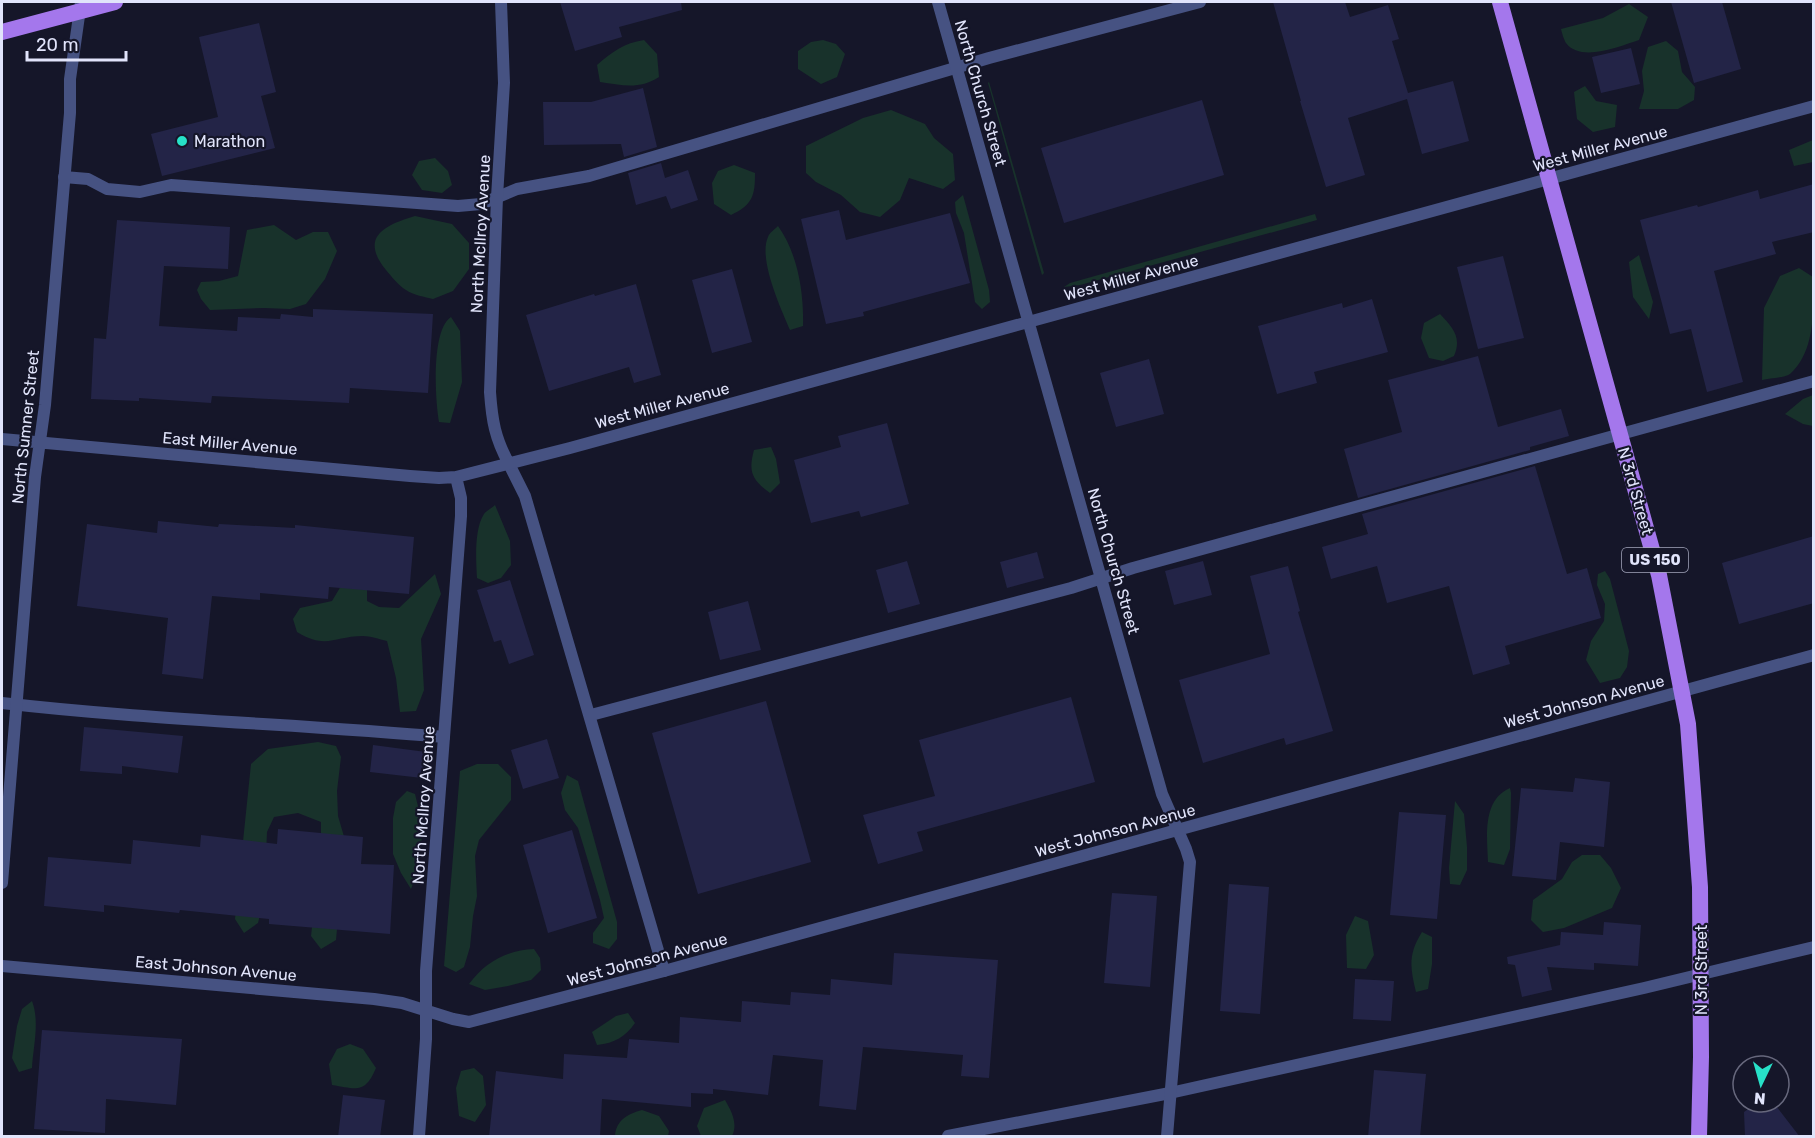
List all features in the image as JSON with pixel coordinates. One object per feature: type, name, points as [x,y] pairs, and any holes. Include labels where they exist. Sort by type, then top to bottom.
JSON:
[{"type":"main road","points":[[2,32],[80,6],[115,2]]},
{"type":"main road","name":"N 3rd Street","points":[[1500,2],[1659,575],[1688,724],[1701,887],[1699,1137]]},
{"type":"street","name":"North McIlroy Avenue","points":[[501,2],[504,83],[497,197],[490,392],[492,421],[498,443],[525,496],[591,715],[664,971]]},
{"type":"street","name":"North Church Street","points":[[938,2],[1162,794],[1190,862],[1167,1137]]},
{"type":"street","points":[[64,177],[88,179],[107,189],[140,192],[171,185],[458,206],[481,204],[517,189],[589,176],[957,68],[1200,2]]},
{"type":"street","name":"North Sumner Street","points":[[2,883],[35,477],[45,405],[70,79],[80,6]]},
{"type":"street","name":"West Miller Avenue","points":[[456,477],[1814,106]]},
{"type":"street","points":[[591,715],[1049,594],[1526,459],[1814,381]]},
{"type":"street","name":"East Miller Avenue","points":[[2,439],[410,477],[456,477]]},
{"type":"street","name":"North McIlroy Avenue","points":[[419,1137],[426,1039],[426,971],[461,516],[461,498],[456,477]]},
{"type":"street","name":"West Johnson Avenue","points":[[426,1010],[469,1022],[664,971],[1814,655]]},
{"type":"street","points":[[2,703],[195,721],[338,728],[444,737]]},
{"type":"street","points":[[948,1137],[1170,1093],[1701,975],[1814,946]]},
{"type":"street","name":"East Johnson Avenue","points":[[2,966],[374,999],[402,1003],[426,1010]]},
{"type":"green space","points":[[1629,4],[1648,17],[1639,40],[1612,49],[1591,52],[1581,52],[1566,43],[1561,29],[1603,18]]},
{"type":"green space","points":[[644,40],[657,54],[659,77],[637,85],[600,82],[597,65],[630,43]]},
{"type":"green space","points":[[823,40],[836,44],[845,54],[837,77],[821,84],[798,69],[798,51],[811,42]]},
{"type":"green space","points":[[1666,41],[1678,51],[1682,72],[1695,87],[1694,100],[1678,109],[1639,109],[1644,91],[1642,71],[1648,47]]},
{"type":"green space","points":[[988,83],[1044,273],[1042,275]]},
{"type":"green space","points":[[1585,86],[1596,101],[1617,105],[1615,127],[1593,132],[1577,119],[1574,92]]},
{"type":"green space","points":[[891,110],[925,124],[934,138],[953,154],[955,180],[943,189],[909,178],[900,200],[880,217],[860,212],[841,195],[816,182],[806,173],[806,146],[863,118]]},
{"type":"green space","points":[[1813,140],[1813,162],[1794,166],[1789,150]]},
{"type":"green space","points":[[435,158],[448,171],[452,185],[442,193],[422,190],[412,175],[419,161]]},
{"type":"green space","points":[[734,165],[755,173],[755,181],[748,203],[731,215],[714,204],[712,183],[718,171]]},
{"type":"green space","points":[[963,195],[989,290],[990,302],[982,309],[975,302],[964,233],[956,213],[955,202]]},
{"type":"green space","points":[[1315,214],[1317,220],[1080,285],[1064,287],[1070,283]]},
{"type":"green space","points":[[415,216],[452,224],[469,243],[469,269],[453,291],[433,299],[412,293],[401,286],[378,259],[375,249],[375,241],[386,228]]},
{"type":"green space","points":[[274,225],[296,240],[313,232],[328,232],[337,251],[325,279],[306,304],[290,309],[210,310],[197,290],[201,282],[219,281],[238,276],[247,230]]},
{"type":"green space","points":[[778,226],[795,261],[802,300],[803,326],[790,330],[772,284],[766,258],[768,237]]},
{"type":"green space","points":[[1639,255],[1653,302],[1649,319],[1633,297],[1629,262]]},
{"type":"green space","points":[[1799,268],[1813,277],[1813,317],[1809,343],[1798,365],[1790,374],[1762,380],[1764,308],[1780,276]]},
{"type":"green space","points":[[1440,314],[1457,338],[1454,356],[1443,361],[1429,358],[1421,338],[1424,323]]},
{"type":"green space","points":[[451,317],[460,331],[462,382],[450,423],[439,422],[436,366],[440,336]]},
{"type":"green space","points":[[1813,395],[1813,426],[1803,424],[1785,414],[1803,399]]},
{"type":"green space","points":[[771,447],[776,459],[780,483],[770,493],[755,479],[751,464],[754,450]]},
{"type":"green space","points":[[495,505],[510,541],[511,565],[501,578],[488,583],[477,578],[477,536],[484,514]]},
{"type":"green space","points":[[1605,571],[1610,579],[1629,651],[1627,667],[1620,678],[1600,683],[1586,660],[1591,641],[1604,621],[1605,604],[1597,585],[1598,574]]},
{"type":"green space","points":[[435,574],[441,594],[421,639],[424,690],[416,711],[400,712],[396,678],[387,641],[363,636],[323,641],[297,632],[293,619],[300,608],[332,601],[341,586],[367,581],[367,601],[379,607],[399,608]]},
{"type":"green space","points":[[318,742],[336,746],[341,757],[337,791],[338,816],[345,840],[336,940],[321,949],[311,936],[321,848],[321,822],[298,813],[274,817],[267,832],[264,898],[258,923],[244,933],[235,919],[251,764],[268,749]]},
{"type":"green space","points":[[477,764],[498,764],[511,777],[511,800],[479,840],[475,856],[477,896],[470,947],[464,967],[456,972],[444,966],[460,771]]},
{"type":"green space","points":[[567,775],[578,781],[617,922],[617,939],[609,949],[593,943],[593,933],[604,918],[578,828],[565,810],[561,793]]},
{"type":"green space","points":[[1510,788],[1510,849],[1504,865],[1488,862],[1487,831],[1490,810],[1501,794]]},
{"type":"green space","points":[[407,791],[415,794],[422,842],[419,865],[411,889],[393,854],[393,818],[396,802]]},
{"type":"green space","points":[[1455,801],[1464,814],[1467,847],[1467,870],[1460,885],[1450,884],[1449,868]]},
{"type":"green space","points":[[1582,855],[1600,855],[1611,868],[1621,888],[1612,908],[1564,928],[1543,932],[1531,920],[1533,900],[1562,879],[1572,862]]},
{"type":"green space","points":[[1355,916],[1368,921],[1374,955],[1366,969],[1347,968],[1346,935]]},
{"type":"green space","points":[[1422,932],[1432,937],[1432,964],[1428,989],[1416,992],[1412,976],[1412,954]]},
{"type":"green space","points":[[534,949],[540,958],[541,970],[531,980],[485,990],[469,984],[482,969],[497,959],[515,952]]},
{"type":"green space","points":[[32,1001],[36,1026],[32,1068],[19,1072],[12,1058],[17,1026],[22,1009]]},
{"type":"green space","points":[[628,1013],[635,1023],[627,1032],[614,1041],[597,1045],[592,1032],[616,1016]]},
{"type":"green space","points":[[350,1044],[363,1049],[376,1068],[368,1082],[359,1088],[332,1085],[329,1064],[337,1049]]},
{"type":"green space","points":[[474,1068],[483,1076],[486,1105],[475,1122],[459,1116],[456,1088],[461,1071]]},
{"type":"green space","points":[[725,1100],[734,1122],[732,1136],[701,1136],[697,1126],[704,1108]]},
{"type":"green space","points":[[642,1110],[659,1116],[669,1131],[668,1136],[615,1136],[624,1118]]},
{"type":"building","points":[[560,2],[681,2],[682,10],[619,27],[622,37],[575,51]]},
{"type":"building","points":[[1273,2],[1345,2],[1350,17],[1388,5],[1399,39],[1392,41],[1408,93],[1453,81],[1469,141],[1422,154],[1407,99],[1348,118],[1365,175],[1326,187]]},
{"type":"building","points":[[1671,2],[1722,2],[1741,69],[1694,83]]},
{"type":"building","points":[[259,23],[276,92],[261,96],[275,148],[162,176],[151,134],[218,117],[199,37]]},
{"type":"building","points":[[1631,48],[1640,84],[1601,93],[1592,57]]},
{"type":"building","points":[[643,88],[657,147],[624,157],[621,144],[544,145],[543,102],[591,102]]},
{"type":"building","points":[[1202,100],[1224,175],[1064,223],[1041,148]]},
{"type":"building","points":[[661,163],[665,178],[688,170],[698,200],[671,209],[666,196],[636,205],[628,173]]},
{"type":"building","points":[[1814,184],[1814,232],[1772,242],[1776,254],[1714,271],[1743,382],[1707,392],[1691,329],[1670,334],[1640,220],[1758,190],[1760,199]]},
{"type":"building","points":[[839,210],[846,240],[950,213],[970,283],[863,312],[864,316],[826,324],[801,219]]},
{"type":"building","points":[[117,220],[230,227],[228,269],[164,266],[159,326],[237,331],[238,317],[280,319],[281,314],[313,317],[313,309],[433,314],[428,393],[350,388],[349,403],[212,396],[211,403],[139,398],[139,401],[91,399],[94,338],[106,339]]},
{"type":"building","points":[[1503,256],[1524,338],[1478,349],[1457,267]]},
{"type":"building","points":[[732,269],[752,342],[712,353],[692,280]]},
{"type":"building","points":[[636,284],[661,375],[634,383],[629,367],[549,391],[526,315]]},
{"type":"building","points":[[1372,299],[1388,352],[1314,372],[1317,383],[1277,394],[1258,326],[1342,303],[1343,308]]},
{"type":"building","points":[[1478,356],[1498,427],[1561,409],[1569,436],[1530,447],[1530,450],[1358,498],[1344,449],[1402,432],[1388,380]]},
{"type":"building","points":[[1149,359],[1164,414],[1116,427],[1100,373]]},
{"type":"building","points":[[887,423],[909,504],[861,517],[859,511],[811,523],[794,460],[841,447],[838,436]]},
{"type":"building","points":[[1535,466],[1567,574],[1587,568],[1601,618],[1505,646],[1510,664],[1473,675],[1449,586],[1387,603],[1377,566],[1331,579],[1322,547],[1368,534],[1362,514]]},
{"type":"building","points":[[158,521],[218,527],[219,524],[295,528],[295,525],[414,537],[409,594],[329,587],[328,599],[260,593],[260,600],[212,596],[203,679],[162,674],[168,618],[77,606],[87,524],[157,533]]},
{"type":"building","points":[[1814,536],[1814,603],[1739,624],[1722,563]]},
{"type":"building","points":[[1037,552],[1044,578],[1007,588],[1000,562]]},
{"type":"building","points":[[907,561],[920,604],[888,613],[876,570]]},
{"type":"building","points":[[1203,561],[1212,595],[1174,605],[1165,571]]},
{"type":"building","points":[[1288,566],[1300,611],[1298,612],[1333,731],[1286,745],[1284,738],[1203,763],[1179,680],[1270,654],[1250,576]]},
{"type":"building","points":[[510,580],[534,655],[509,664],[501,640],[494,642],[477,590]]},
{"type":"building","points":[[748,601],[761,650],[720,660],[708,612]]},
{"type":"building","points":[[1071,697],[1095,782],[917,832],[923,851],[878,864],[863,815],[935,796],[919,740]]},
{"type":"building","points":[[766,701],[811,862],[698,894],[652,733]]},
{"type":"building","points":[[84,727],[183,736],[178,773],[122,766],[122,774],[80,771]]},
{"type":"building","points":[[547,739],[559,778],[523,789],[511,750]]},
{"type":"building","points":[[373,745],[426,752],[422,778],[370,772]]},
{"type":"building","points":[[1575,778],[1610,782],[1604,847],[1560,842],[1556,880],[1512,876],[1521,788],[1573,792]]},
{"type":"building","points":[[1399,812],[1446,815],[1437,919],[1390,915]]},
{"type":"building","points":[[278,829],[363,837],[361,864],[394,865],[390,934],[269,924],[269,919],[180,910],[179,913],[104,905],[104,912],[44,906],[48,857],[131,864],[133,840],[200,847],[201,835],[277,844]]},
{"type":"building","points":[[572,830],[597,918],[548,933],[523,845]]},
{"type":"building","points":[[1229,884],[1269,887],[1260,1014],[1220,1011]]},
{"type":"building","points":[[1112,893],[1157,896],[1150,987],[1104,983]]},
{"type":"building","points":[[1604,922],[1641,925],[1638,966],[1594,963],[1594,970],[1547,967],[1552,990],[1522,997],[1515,965],[1508,964],[1507,957],[1560,945],[1561,932],[1603,935]]},
{"type":"building","points":[[894,953],[998,960],[989,1078],[961,1076],[963,1055],[863,1047],[856,1110],[819,1106],[823,1060],[773,1055],[768,1095],[713,1089],[713,1094],[691,1093],[691,1107],[602,1099],[600,1137],[489,1137],[496,1071],[563,1079],[564,1054],[627,1058],[629,1039],[679,1043],[680,1017],[741,1022],[742,1001],[790,1005],[791,992],[830,995],[831,979],[892,985]]},
{"type":"building","points":[[1355,979],[1394,981],[1391,1021],[1353,1019]]},
{"type":"building","points":[[42,1030],[182,1039],[176,1105],[106,1099],[105,1133],[34,1129]]},
{"type":"building","points":[[1374,1070],[1426,1074],[1420,1137],[1368,1137]]},
{"type":"building","points":[[343,1095],[385,1100],[380,1137],[338,1137]]},
{"type":"building","points":[[1744,1114],[1782,1114],[1800,1137],[1745,1137]]},
{"type":"place","name":"Marathon","points":[[182,141]]}]
